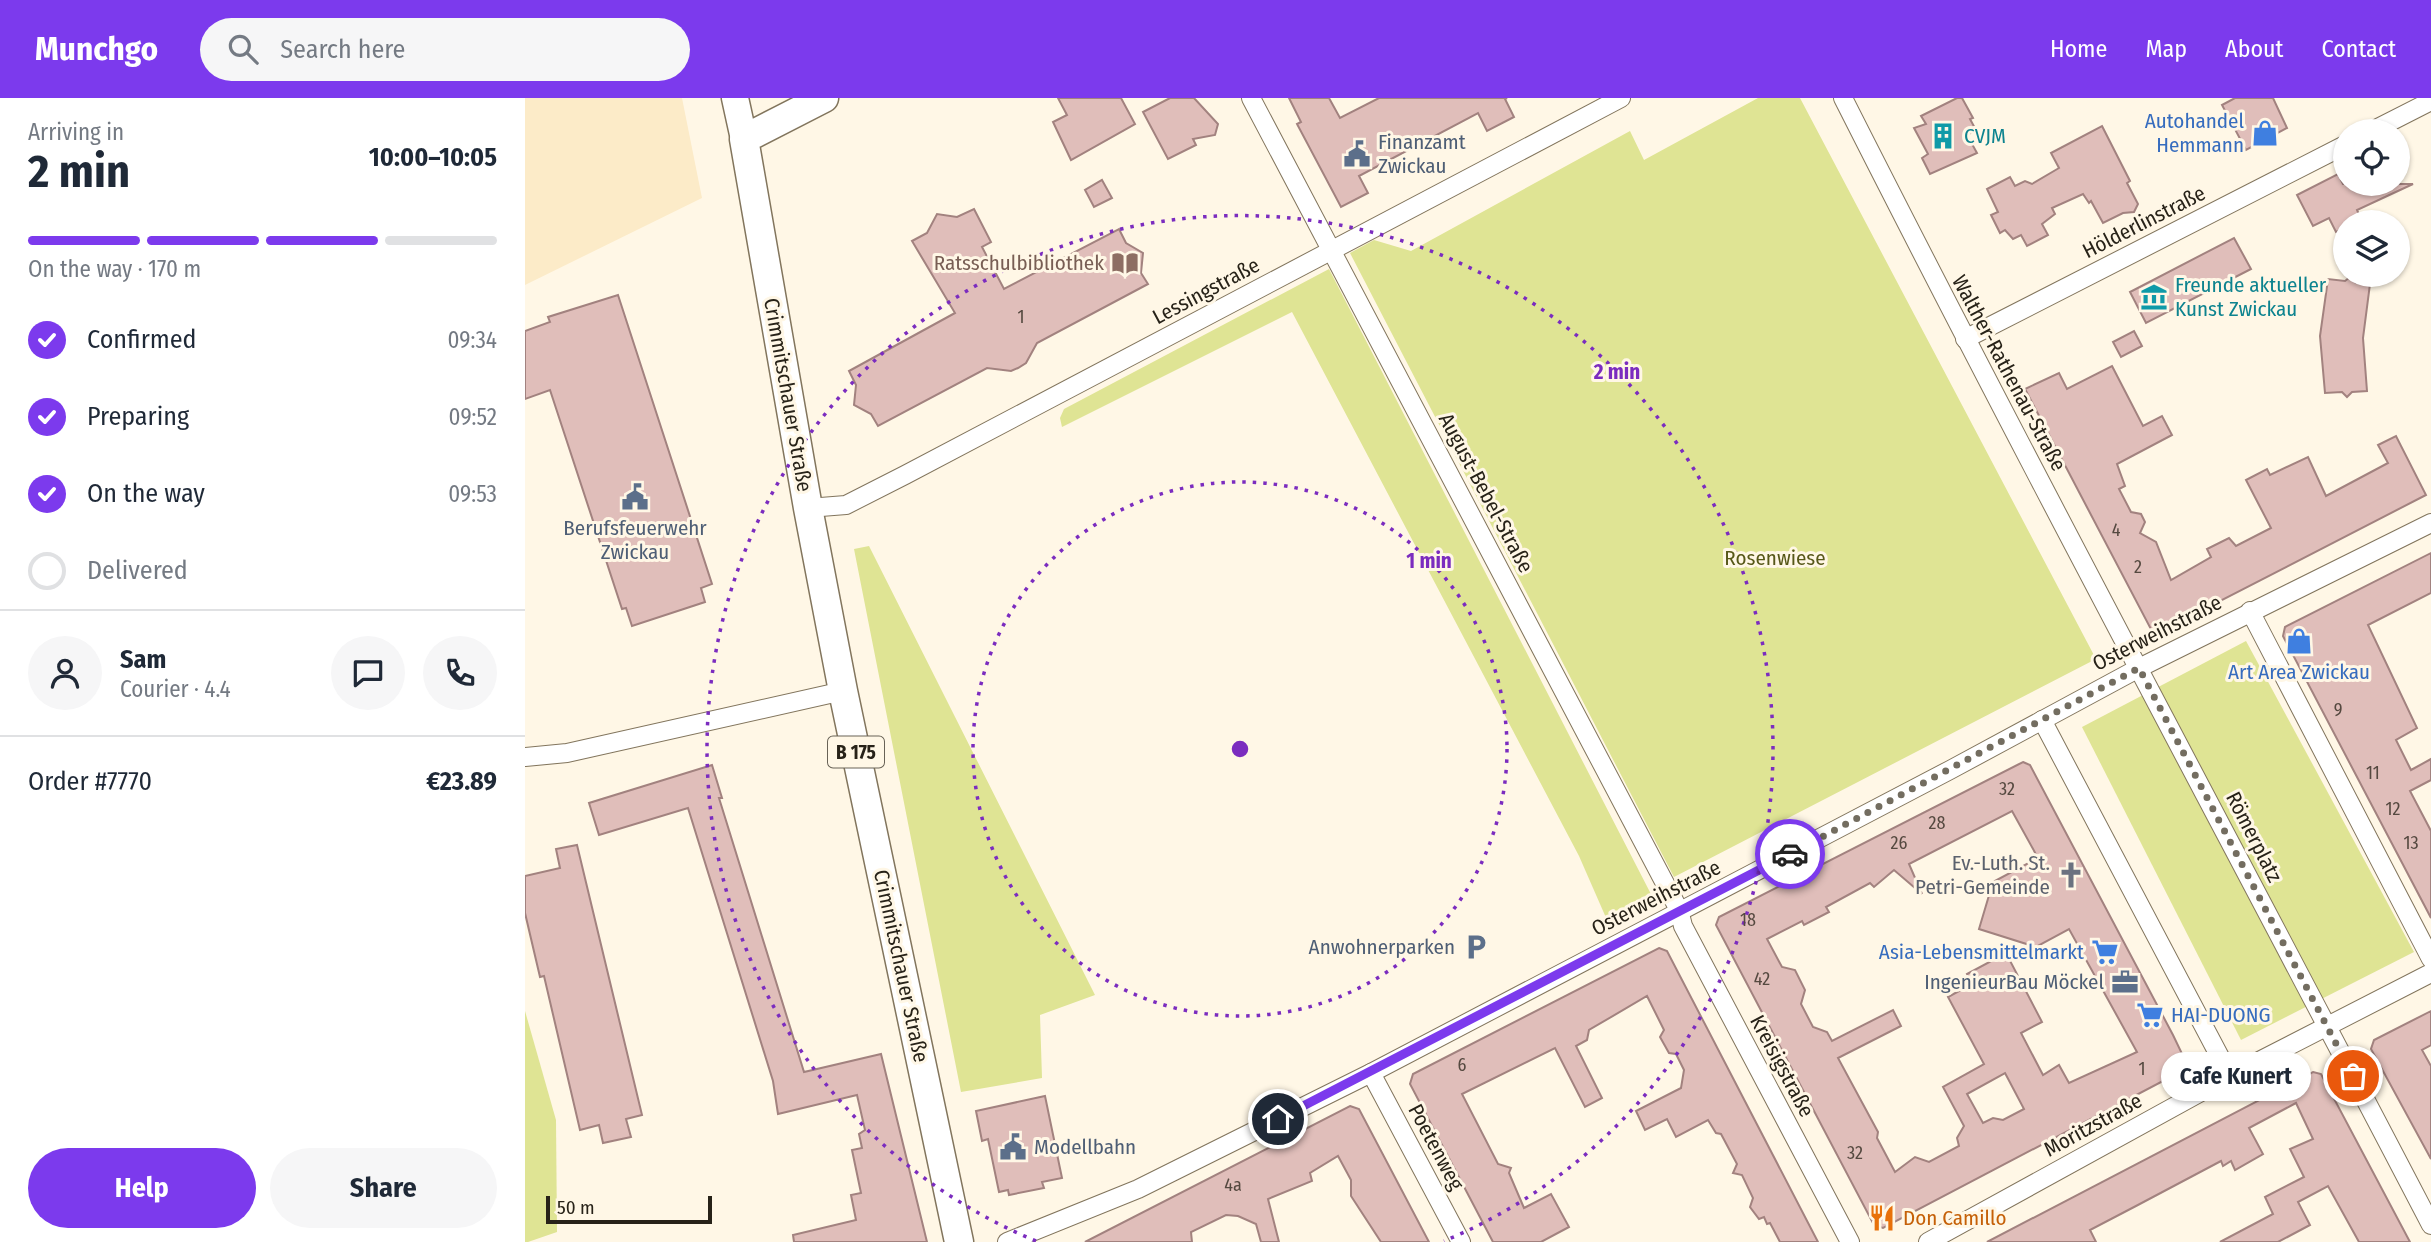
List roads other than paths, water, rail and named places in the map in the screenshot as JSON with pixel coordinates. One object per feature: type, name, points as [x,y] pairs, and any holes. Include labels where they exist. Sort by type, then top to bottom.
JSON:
[{"type":"main road","name":"Crimmitschauer Straße","points":[[735,98],[843,691],[959,1242]]},
{"type":"main road","points":[[744,139],[824,98]]},
{"type":"street","name":"August-Bebel-Straße","points":[[1251,98],[1679,910]]},
{"type":"street","name":"Lessingstraße","points":[[808,508],[846,505],[1621,98]]},
{"type":"street","name":"Walther-Rathenau-Straße","points":[[1843,98],[1965,339],[2139,668]]},
{"type":"street","points":[[2394,119],[2426,101]]},
{"type":"street","name":"Hölderlinstraße","points":[[1965,339],[2333,151]]},
{"type":"street","name":"Osterweihstraße","points":[[1007,1242],[1138,1189],[1371,1073],[2139,668],[2431,523]]},
{"type":"street","points":[[2250,611],[2431,959]]},
{"type":"street","name":"Römerplatz","points":[[2139,668],[2431,1225]]},
{"type":"street","points":[[525,757],[567,753],[843,691]]},
{"type":"street","points":[[2042,720],[2230,1076]]},
{"type":"street","name":"Kreisigstraße","points":[[1679,910],[1683,926],[1850,1242]]},
{"type":"street","name":"Moritzstraße","points":[[1931,1241],[2230,1076],[2431,973]]},
{"type":"street","name":"Poetenweg","points":[[1371,1073],[1461,1242]]},
{"type":"place","name":"Autohandel Hemmann","points":[[2265,133]]},
{"type":"place","name":"CVJM","points":[[1943,136]]},
{"type":"place","name":"Finanzamt Zwickau","points":[[1357,154]]},
{"type":"place","name":"Ratsschulbibliothek","points":[[1125,263]]},
{"type":"place","name":"Freunde aktueller Kunst Zwickau","points":[[2154,297]]},
{"type":"place","name":"Berufsfeuerwehr Zwickau","points":[[635,497]]},
{"type":"place","name":"Art Area Zwickau","points":[[2299,641]]},
{"type":"place","name":"Ev.-Luth. St. Petri-Gemeinde","points":[[2071,875]]},
{"type":"place","name":"Anwohnerparken","points":[[1476,947]]},
{"type":"place","name":"Asia-Lebensmittelmarkt","points":[[2105,952]]},
{"type":"place","name":"IngenieurBau Möckel","points":[[2125,982]]},
{"type":"place","name":"HAI-DUONG","points":[[2150,1015]]},
{"type":"place","name":"Cafe Kunert","points":[[2353,1076]]},
{"type":"place","name":"Modellbahn","points":[[1013,1147]]},
{"type":"place","name":"Don Camillo","points":[[1882,1218]]},
{"type":"park label","name":"Rosenwiese","points":[[1775,558]]}]
